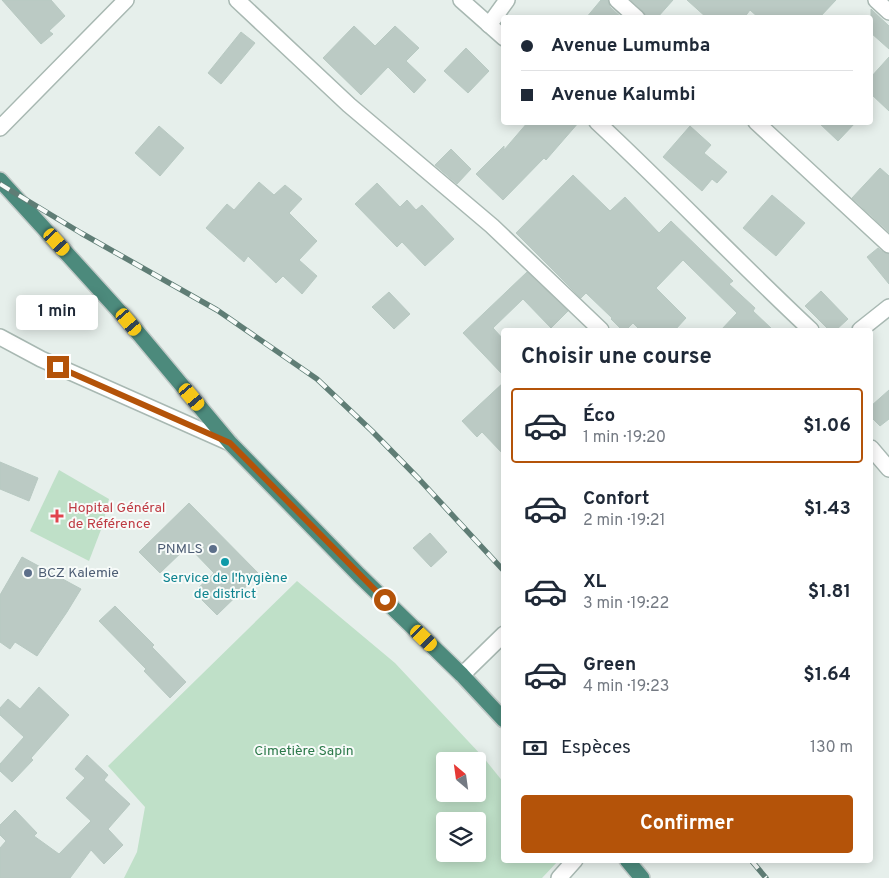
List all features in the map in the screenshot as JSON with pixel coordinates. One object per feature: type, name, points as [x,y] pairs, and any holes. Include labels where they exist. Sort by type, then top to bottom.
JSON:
[{"type":"highway","points":[[0,180],[129,322],[230,443],[359,576],[462,675],[501,717]]},
{"type":"highway","points":[[630,863],[642,878]]},
{"type":"street","points":[[0,128],[126,0]]},
{"type":"street","points":[[237,0],[349,106],[492,226],[599,328]]},
{"type":"street","points":[[461,0],[501,35]]},
{"type":"street","points":[[489,25],[507,0]]},
{"type":"street","points":[[618,0],[634,15]]},
{"type":"street","points":[[876,0],[889,12]]},
{"type":"street","points":[[600,125],[639,161],[750,273],[809,328]]},
{"type":"street","points":[[759,125],[889,245]]},
{"type":"street","points":[[863,328],[889,307]]},
{"type":"street","points":[[0,337],[41,359],[230,443]]},
{"type":"street","points":[[873,450],[889,469]]},
{"type":"street","points":[[462,675],[501,637]]},
{"type":"street","points":[[559,878],[572,863]]},
{"type":"green space","points":[[59,470],[109,499],[102,527],[89,561],[30,531]]},
{"type":"green space","name":"Cimetière Sapin","points":[[297,581],[395,663],[478,752],[436,752],[436,802],[486,802],[486,761],[501,779],[501,863],[556,863],[542,878],[124,878],[137,852],[145,807],[108,766]]},
{"type":"building","points":[[2,0],[51,0],[65,16],[49,31],[53,34],[41,44]]},
{"type":"building","points":[[601,0],[608,0],[610,7],[619,15],[588,15]]},
{"type":"building","points":[[631,0],[673,0],[660,15],[645,15]]},
{"type":"building","points":[[687,0],[836,0],[822,15],[756,15],[750,10],[746,15],[704,15]]},
{"type":"building","points":[[871,9],[889,26],[889,49],[873,35],[873,15],[871,15]]},
{"type":"building","points":[[354,26],[375,46],[395,26],[419,48],[406,61],[426,80],[414,93],[388,67],[361,95],[323,58]]},
{"type":"building","points":[[241,32],[255,43],[221,84],[208,73]]},
{"type":"building","points":[[466,48],[489,71],[468,93],[444,71]]},
{"type":"building","points":[[889,57],[889,111],[873,96],[873,75]]},
{"type":"building","points":[[525,125],[576,125],[546,160],[544,158],[503,200],[476,174],[504,146],[504,150]]},
{"type":"building","points":[[821,125],[853,125],[838,141]]},
{"type":"building","points":[[159,126],[184,148],[160,176],[135,153]]},
{"type":"building","points":[[690,126],[711,145],[704,153],[727,172],[717,183],[712,179],[702,191],[663,157]]},
{"type":"building","points":[[451,149],[471,169],[457,184],[435,165]]},
{"type":"building","points":[[880,168],[889,176],[889,232],[852,198]]},
{"type":"building","points":[[573,175],[610,211],[625,197],[659,233],[671,221],[733,281],[729,284],[755,308],[753,311],[771,328],[723,328],[737,313],[683,260],[656,288],[686,318],[677,328],[638,328],[633,323],[628,328],[620,328],[586,293],[581,298],[516,233]]},
{"type":"building","points":[[259,182],[274,195],[285,185],[302,199],[289,213],[317,241],[299,260],[317,276],[302,294],[283,276],[276,283],[248,256],[244,262],[206,228],[227,204],[234,210]]},
{"type":"building","points":[[377,183],[400,207],[407,200],[416,210],[422,205],[454,239],[425,266],[402,242],[397,247],[355,204]]},
{"type":"building","points":[[772,195],[805,223],[776,256],[743,228]]},
{"type":"building","points":[[878,248],[889,254],[889,284],[867,257]]},
{"type":"building","points":[[527,272],[568,311],[551,328],[523,299],[493,328],[501,337],[501,373],[463,333]]},
{"type":"building","points":[[821,291],[848,319],[838,328],[827,328],[805,306]]},
{"type":"building","points":[[389,292],[410,314],[394,329],[372,307]]},
{"type":"building","points":[[501,385],[501,452],[482,432],[477,437],[462,421]]},
{"type":"building","points":[[889,390],[889,419],[880,426],[873,419],[873,404]]},
{"type":"building","points":[[0,462],[38,478],[29,501],[0,489]]},
{"type":"building","name":"Service de l'hygiène de district","points":[[189,503],[259,574],[217,615],[194,592],[214,573],[188,546],[160,573],[139,552]]},
{"type":"building","points":[[430,533],[447,552],[431,567],[413,548]]},
{"type":"building","points":[[22,557],[81,589],[37,656],[15,642],[10,649],[0,642],[0,595]]},
{"type":"building","points":[[115,606],[154,645],[152,647],[186,682],[170,698],[144,671],[146,669],[99,621]]},
{"type":"building","points":[[39,687],[69,715],[31,758],[33,760],[12,782],[0,771],[0,764],[24,737],[0,715],[0,708],[8,699],[20,709]]},
{"type":"building","points":[[87,755],[108,775],[104,780],[130,804],[108,829],[123,845],[104,864],[91,850],[70,878],[0,878],[0,848],[6,841],[0,835],[0,825],[15,810],[37,833],[34,836],[59,854],[91,821],[66,798],[85,778],[75,769]]},
{"type":"railway","points":[[0,184],[81,233],[217,310],[317,379],[419,479],[501,568]]},
{"type":"railway","points":[[754,863],[766,878]]},
{"type":"place","name":"Hopital Général de Référence","points":[[57,516]]},
{"type":"place","name":"PNMLS","points":[[213,549]]},
{"type":"place","name":"Service de l'hygiène de district","points":[[225,562]]},
{"type":"place","name":"BCZ Kalemie","points":[[28,573]]},
{"type":"route","points":[[58,367],[230,443],[359,576],[385,600]]}]
